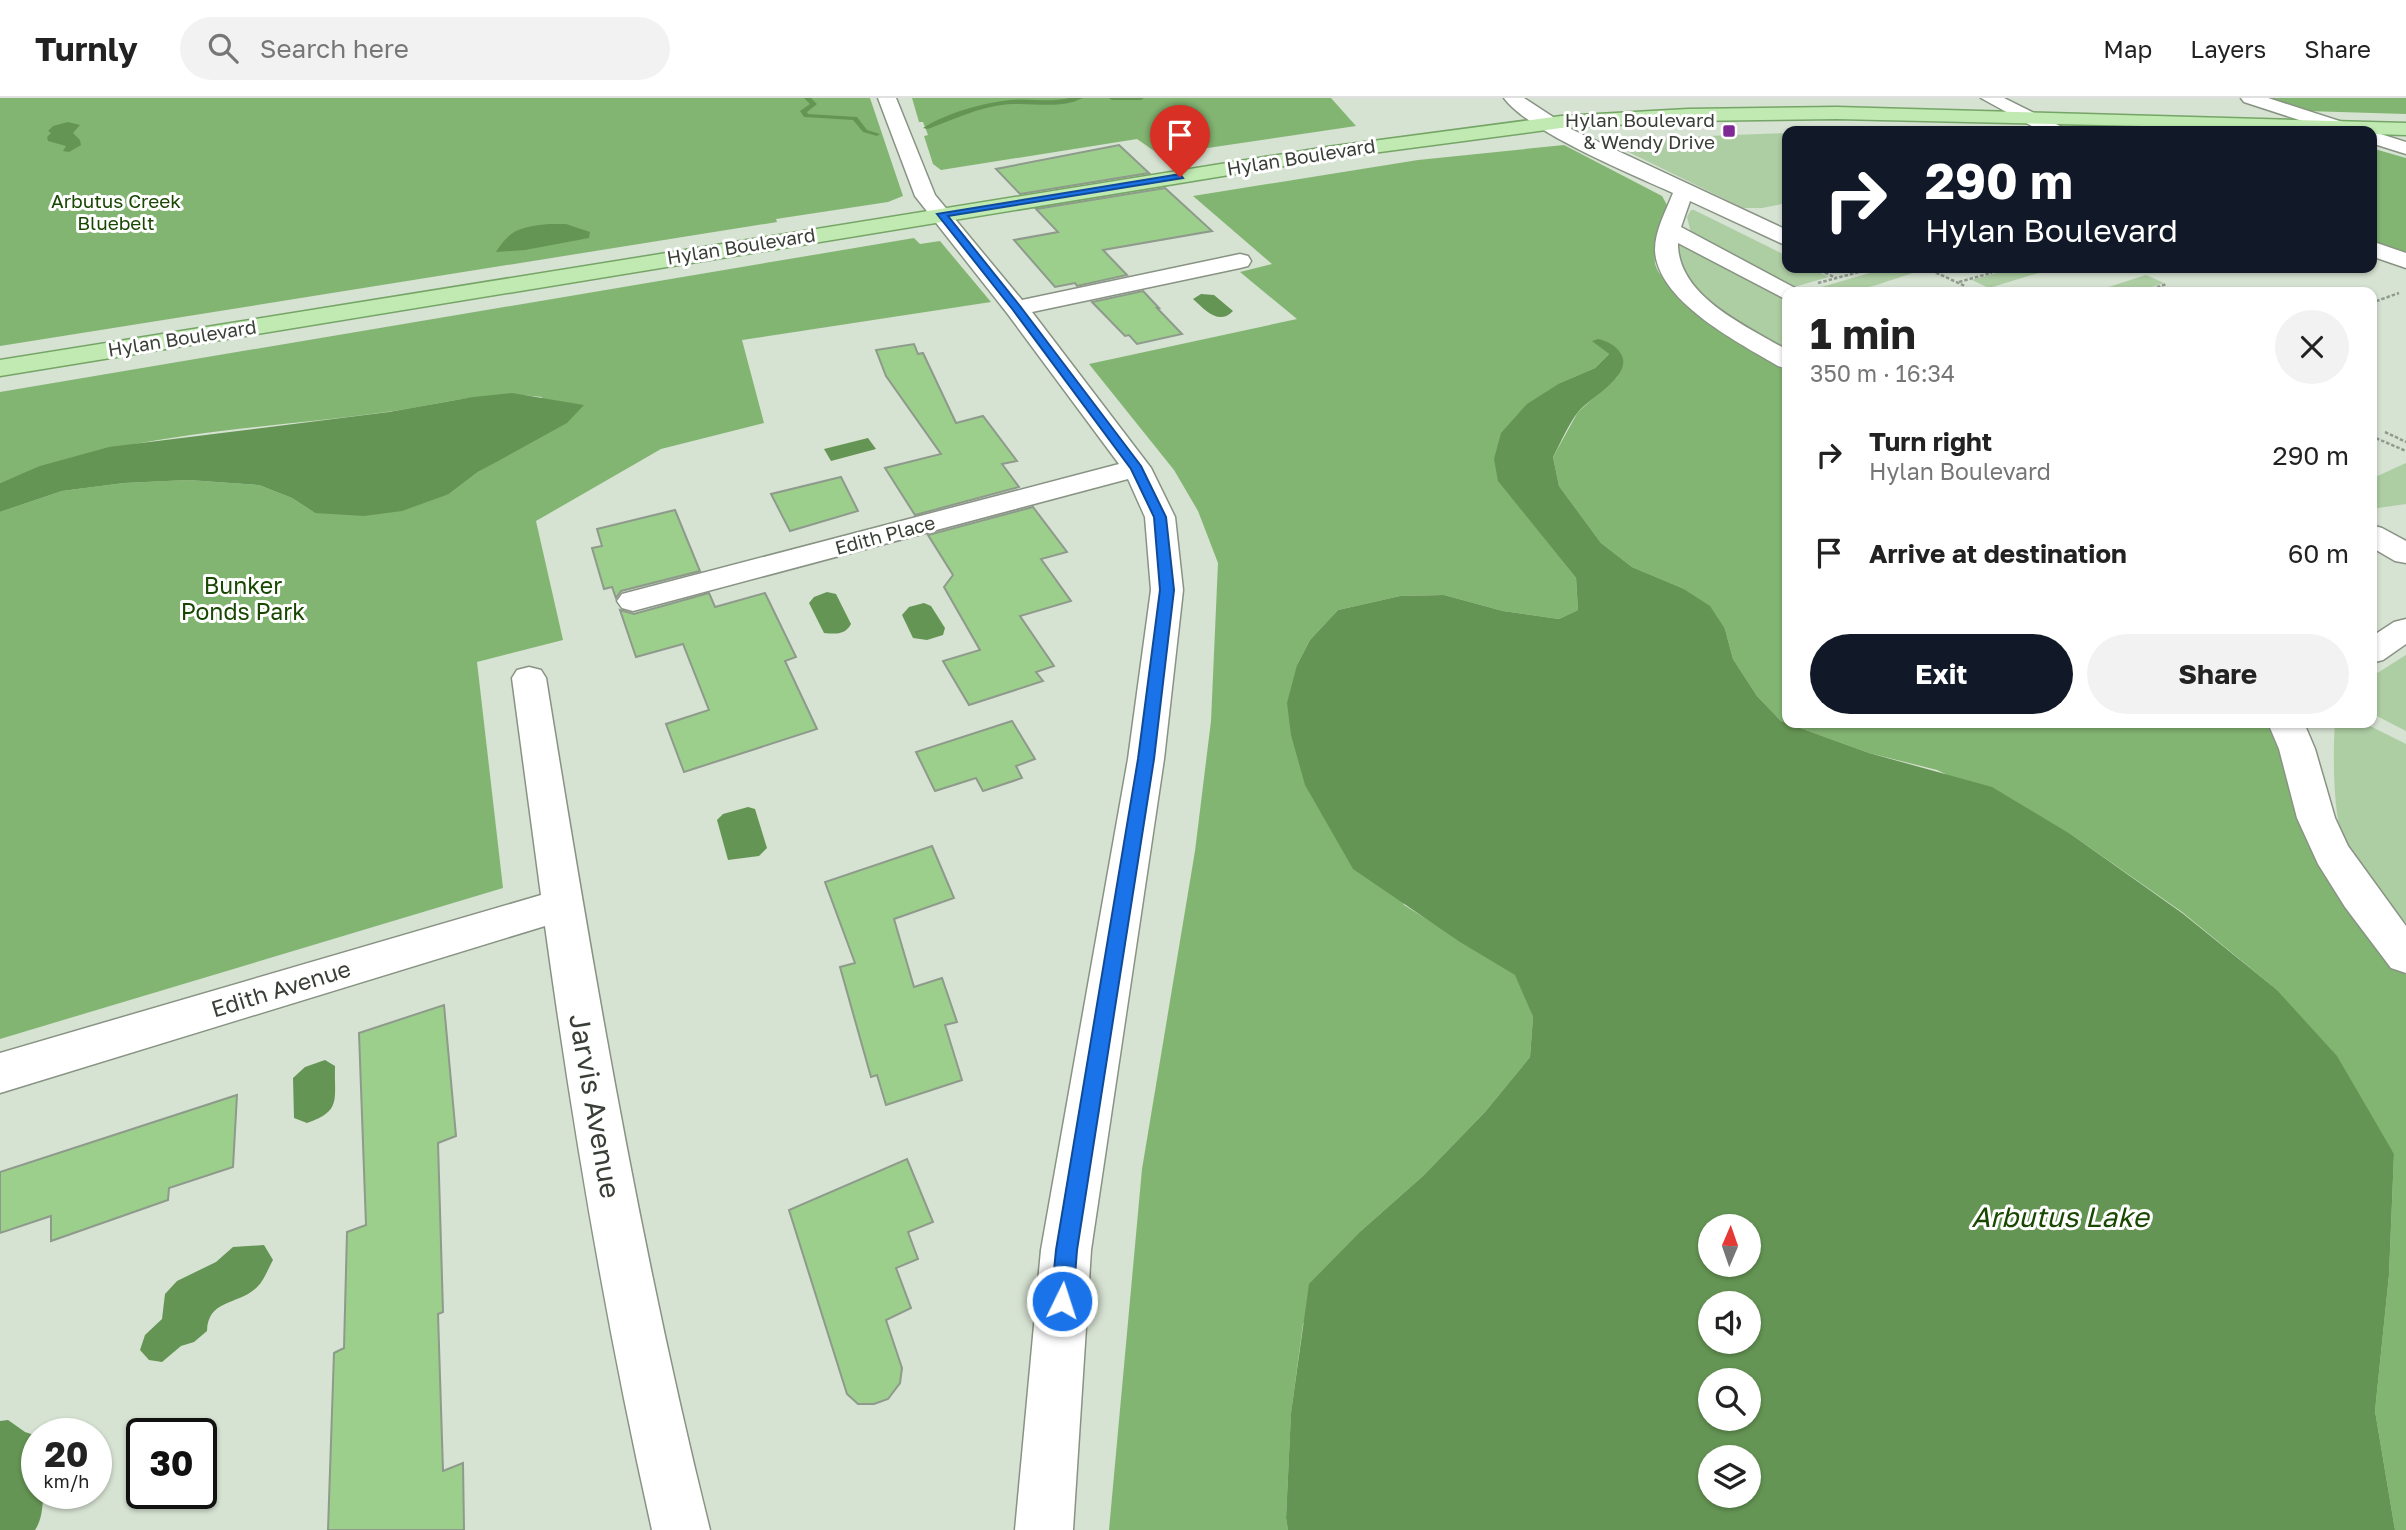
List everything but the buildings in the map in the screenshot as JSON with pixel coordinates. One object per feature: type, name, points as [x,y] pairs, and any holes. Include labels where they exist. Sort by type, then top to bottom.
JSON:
[{"type":"main road","name":"Hylan Boulevard","points":[[0,368],[1327,153],[1547,123],[1630,117],[1765,113],[2257,126]]},
{"type":"main road","name":"Hylan Boulevard","points":[[2377,129],[2406,129]]},
{"type":"street","points":[[887,98],[925,197],[942,214],[1016,308],[1137,468],[1160,517],[1167,590],[1146,759],[1066,1250],[1044,1530]]},
{"type":"street","points":[[1513,98],[1525,110],[1547,123],[1683,192],[1782,237]]},
{"type":"street","points":[[1990,98],[2045,126]]},
{"type":"street","points":[[2250,98],[2334,126]]},
{"type":"street","points":[[2377,140],[2406,148]]},
{"type":"street","points":[[1683,192],[1670,230],[1667,254],[1674,276],[1694,299],[1782,358]]},
{"type":"street","points":[[1670,230],[1782,290]]},
{"type":"street","points":[[2377,250],[2406,261]]},
{"type":"street","points":[[1016,308],[1240,261]]},
{"type":"street","name":"Edith Place","points":[[633,601],[1137,468]]},
{"type":"street","points":[[2377,537],[2406,554]]},
{"type":"street","points":[[2377,648],[2406,629]]},
{"type":"street","name":"Jarvis Avenue","points":[[529,678],[601,1154],[662,1453],[681,1530]]},
{"type":"street","points":[[2289,728],[2294,737],[2321,831],[2360,898],[2406,956]]},
{"type":"street","name":"Edith Avenue","points":[[0,1073],[562,905]]},
{"type":"path","points":[[1826,273],[1836,278]]},
{"type":"path","points":[[1814,284],[1855,273]]},
{"type":"path","points":[[1937,273],[1965,286]]},
{"type":"path","points":[[1958,282],[1991,273]]},
{"type":"path","points":[[2158,287],[2167,284]]},
{"type":"path","points":[[2377,301],[2406,291]]},
{"type":"path","points":[[2377,305],[2381,306]]},
{"type":"path","points":[[2377,435],[2385,432],[2406,442]]},
{"type":"path","points":[[2377,438],[2406,451]]},
{"type":"shaded area","points":[[1782,133],[1782,204],[1743,208],[1604,140]]},
{"type":"shaded area","points":[[1691,210],[1694,210],[1782,254],[1782,273],[1821,273],[1829,277],[1794,287],[1784,287],[1691,233],[1687,217]]},
{"type":"shaded area","points":[[1682,242],[1782,294],[1782,350],[1699,293],[1681,271],[1676,249]]},
{"type":"shaded area","points":[[1870,273],[1913,273],[1867,287],[1821,287]]},
{"type":"shaded area","points":[[1996,273],[2038,273],[1992,287],[1972,280]]},
{"type":"shaded area","points":[[2146,275],[2164,283],[2151,287],[2109,287]]},
{"type":"shaded area","points":[[2406,463],[2406,504],[2377,508],[2377,476]]},
{"type":"shaded area","points":[[2406,655],[2406,731],[2377,716],[2377,673]]},
{"type":"shaded area","points":[[2335,728],[2374,728],[2406,744],[2406,923],[2360,869],[2346,844],[2338,821]]},
{"type":"green space","name":"Arbutus Creek Bluebelt","points":[[0,98],[870,98],[903,196],[888,202],[776,219],[777,222],[0,346]]},
{"type":"green space","points":[[912,98],[1331,98],[1356,126],[1160,155],[1137,139],[941,170],[933,164],[924,136],[928,135],[923,122],[919,122]]},
{"type":"green space","points":[[2268,98],[2406,98],[2406,114],[2306,111]]},
{"type":"green space","points":[[1564,145],[1662,196],[1667,205],[1655,256],[1655,263],[1661,275],[1691,306],[1782,369],[1782,721],[1757,696],[1733,659],[1725,629],[1682,588],[1632,567],[1601,543],[1559,486],[1553,457],[1578,412],[1617,377],[1623,364],[1599,345],[1609,354],[1595,368],[1560,383],[1499,481],[1576,578],[1578,610],[1559,619],[1503,611],[1444,595],[1400,596],[1338,610],[1310,640],[1297,665],[1404,905],[1516,975],[1533,1017],[1530,1057],[1485,1112],[1423,1176],[1362,1230],[1303,1324],[1291,1414],[1286,1518],[1288,1530],[1109,1530],[1142,1169],[1195,851],[1211,721],[1218,563],[1198,511],[1174,470],[1089,364],[1297,319],[1240,272],[1272,264],[1193,196],[1418,160]]},
{"type":"green space","points":[[2377,150],[2406,158],[2406,257],[2377,247]]},
{"type":"green space","name":"Bunker Ponds Park","points":[[914,238],[920,244],[940,241],[991,302],[742,340],[764,423],[661,449],[536,521],[563,640],[477,662],[503,888],[0,1039],[0,512],[62,491],[124,483],[188,480],[259,485],[292,498],[315,513],[449,494],[478,472],[519,448],[542,397],[501,395],[460,399],[379,413],[139,443],[46,466],[0,483],[0,392]]},
{"type":"green space","points":[[1800,728],[2273,728],[2277,734],[2389,954],[2406,975],[2406,1530],[2395,1530],[2375,1411],[2389,1275],[2394,1154],[2276,989],[2182,912],[2072,835],[1937,770],[1869,753]]},
{"type":"water","points":[[68,122],[80,125],[73,133],[81,145],[69,152],[63,151],[66,146],[48,141],[47,137],[53,126]]},
{"type":"water","points":[[566,224],[590,232],[589,238],[525,250],[496,252],[512,233],[531,226]]},
{"type":"water","points":[[1201,294],[1214,295],[1233,311],[1223,317],[1212,315],[1193,299]]},
{"type":"water","name":"Arbutus Lake","points":[[1592,341],[1605,341],[1621,354],[1623,362],[1616,378],[1578,412],[1553,457],[1559,486],[1601,543],[1632,567],[1682,588],[1710,606],[1725,629],[1733,659],[1757,696],[1782,721],[1782,728],[1800,728],[1869,753],[1992,787],[2072,835],[2182,913],[2276,989],[2337,1056],[2394,1154],[2389,1275],[2375,1411],[2395,1530],[1288,1530],[1286,1518],[1291,1413],[1309,1284],[1362,1230],[1423,1176],[1485,1112],[1530,1057],[1533,1017],[1515,975],[1460,942],[1353,869],[1305,785],[1291,735],[1287,703],[1297,665],[1310,640],[1338,610],[1400,596],[1444,595],[1503,611],[1559,619],[1578,610],[1576,578],[1498,481],[1494,459],[1501,433],[1527,404],[1560,383],[1595,368],[1609,354]]},
{"type":"water","points":[[512,393],[584,405],[567,423],[478,472],[449,494],[402,511],[364,516],[315,513],[292,498],[259,485],[188,480],[124,483],[62,491],[0,512],[0,483],[40,466],[109,447],[389,412]]},
{"type":"water","points":[[868,438],[876,449],[831,461],[824,449]]},
{"type":"water","points":[[827,592],[836,594],[851,624],[843,632],[824,633],[809,603],[814,597]]},
{"type":"water","points":[[924,603],[931,606],[945,628],[943,635],[927,640],[913,638],[902,615],[909,607]]},
{"type":"water","points":[[748,807],[755,809],[767,848],[759,856],[728,860],[717,820],[723,814]]},
{"type":"water","points":[[325,1060],[335,1066],[335,1096],[331,1109],[307,1123],[294,1118],[293,1078],[305,1067]]},
{"type":"water","points":[[264,1245],[273,1260],[258,1286],[248,1294],[218,1308],[212,1314],[207,1331],[194,1342],[181,1346],[162,1362],[149,1360],[140,1350],[145,1335],[162,1319],[165,1294],[177,1281],[216,1262],[233,1247]]},
{"type":"water","points":[[8,1420],[21,1429],[21,1509],[42,1509],[35,1530],[0,1530],[0,1421]]},
{"type":"waterway","points":[[807,98],[814,104],[803,111],[806,116],[855,118],[865,131],[877,134]]},
{"type":"waterway","points":[[926,128],[968,111],[989,106],[1012,102],[1050,104],[1080,98]]},
{"type":"waterway","points":[[1112,98],[1141,98]]},
{"type":"place","name":"Hylan Boulevard & Wendy Drive","points":[[1729,131]]},
{"type":"route","points":[[1062,1301],[1066,1250],[1146,759],[1167,590],[1160,517],[1137,468],[942,214],[1180,177]]}]
